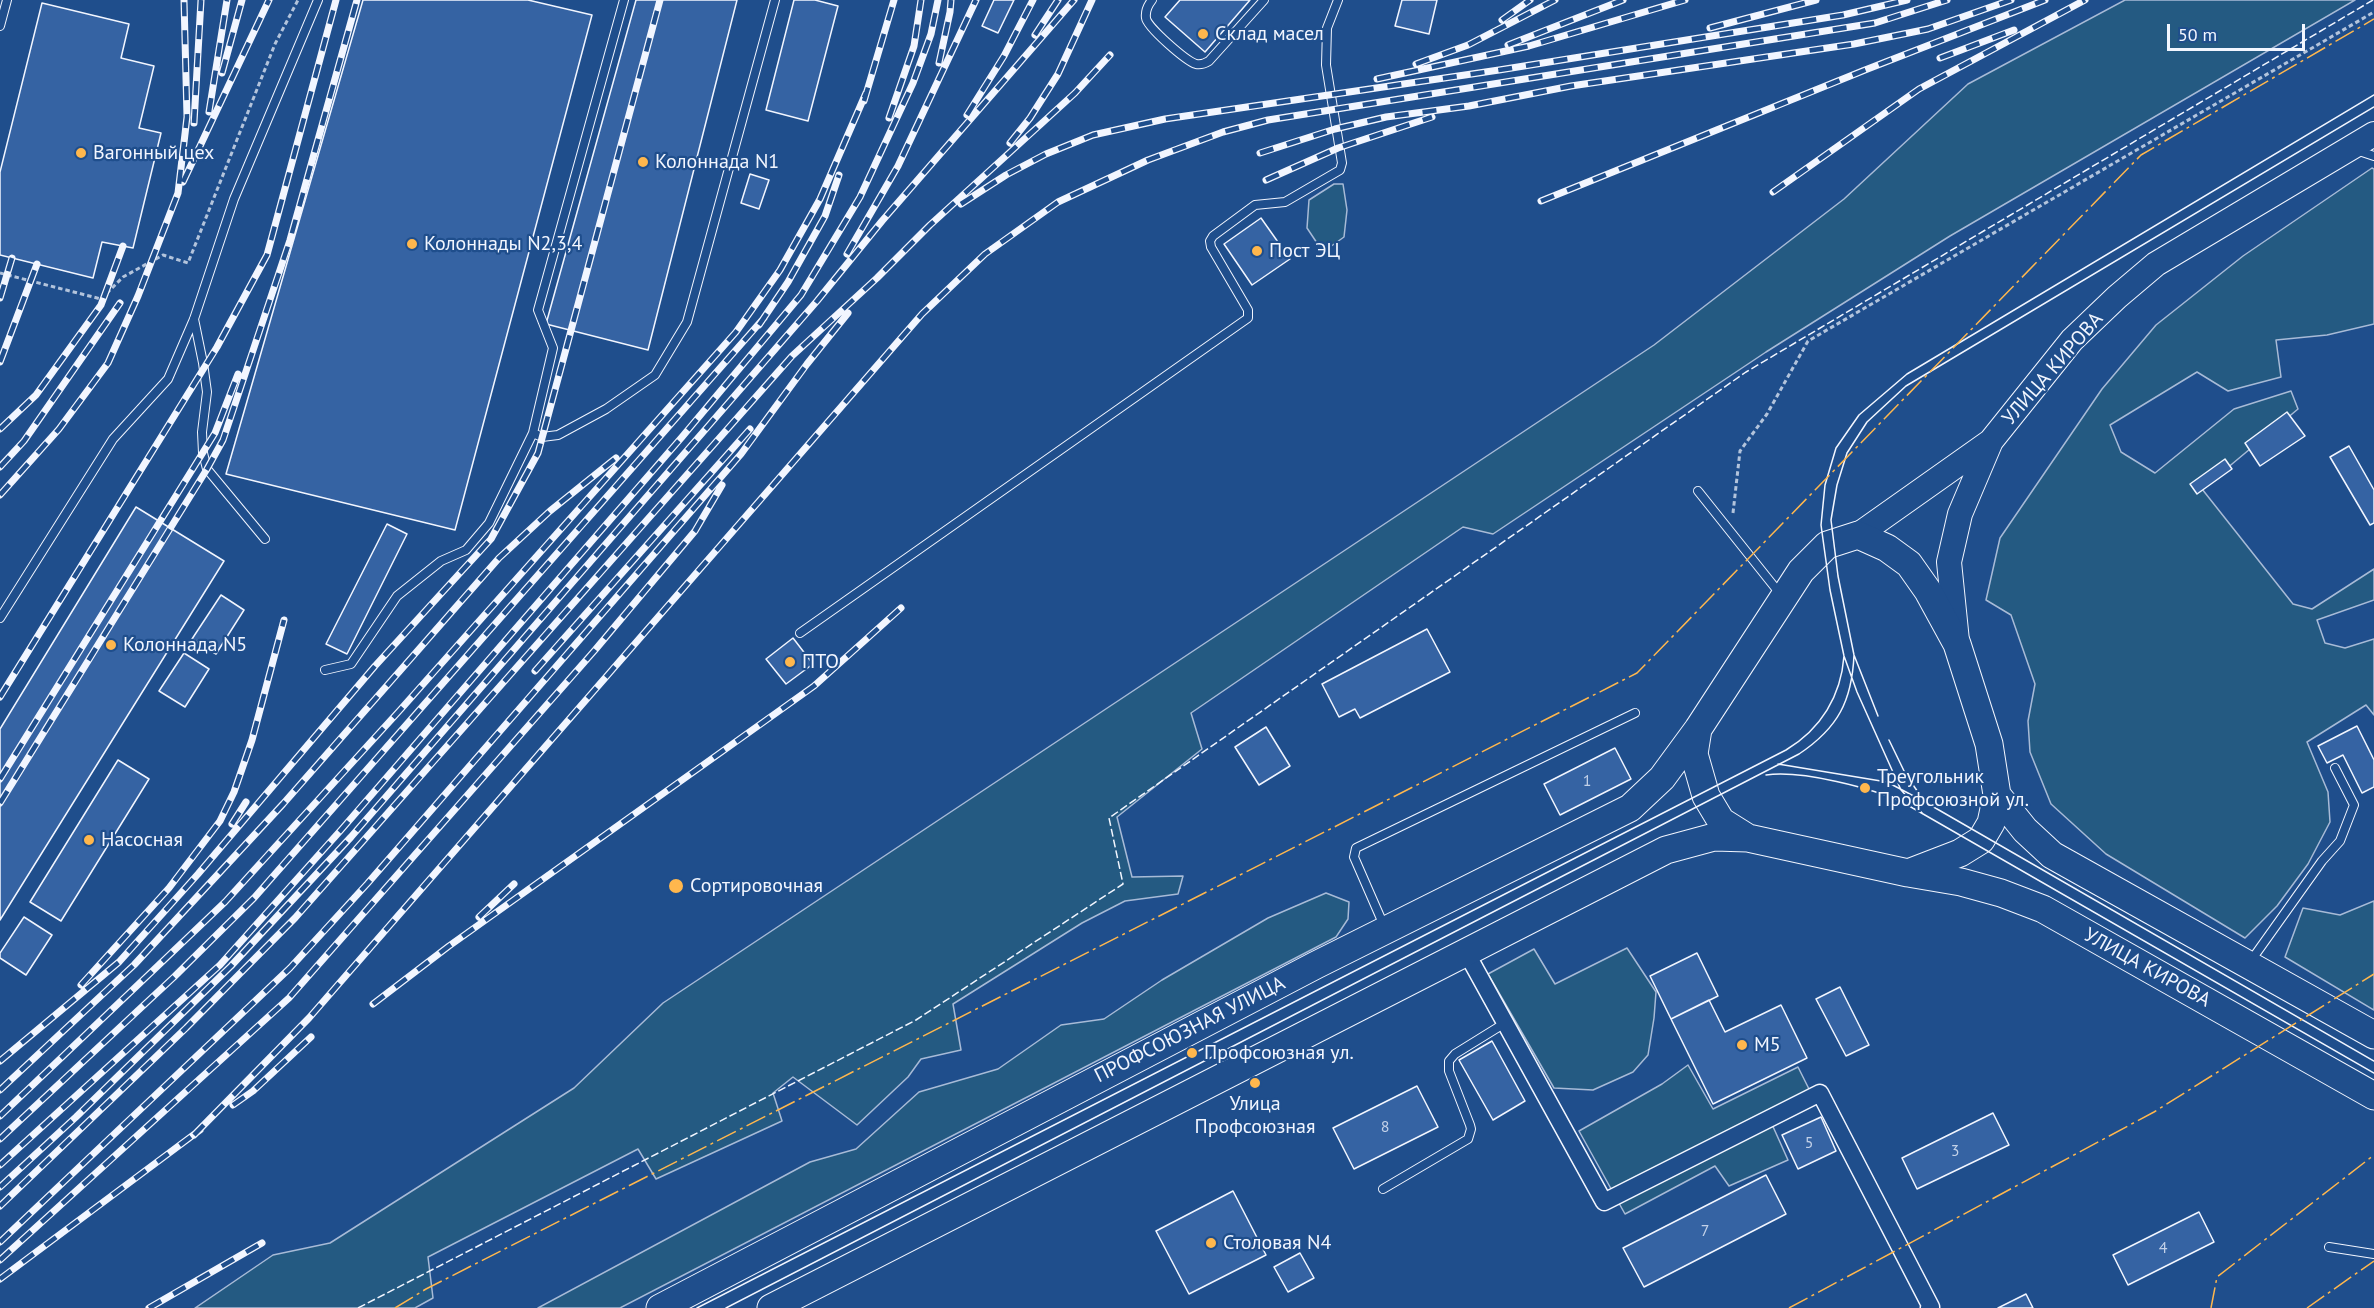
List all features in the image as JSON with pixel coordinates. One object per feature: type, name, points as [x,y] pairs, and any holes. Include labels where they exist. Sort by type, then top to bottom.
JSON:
[{"type":"main road","name":"УЛИЦА КИРОВА","points":[[1857,535],[1991,441],[2072,340],[2156,264],[2374,134]]},
{"type":"main road","points":[[1957,644],[1949,562],[1960,514],[1991,441]]},
{"type":"main road","points":[[1857,535],[1887,549],[1909,564],[1928,591],[1957,644],[1989,744],[1997,795],[1991,823],[1981,840],[1960,853],[1908,873]]},
{"type":"main road","name":"ПРОФСОЮЗНАЯ УЛИЦА","points":[[660,1308],[1156,1047],[1630,808],[1662,778],[1698,729],[1801,571],[1827,545],[1857,535]]},
{"type":"main road","points":[[1698,729],[1694,754],[1706,796],[1721,821],[1748,838]]},
{"type":"main road","points":[[1997,795],[2025,830],[2052,855],[2374,1035]]},
{"type":"main road","points":[[771,1308],[1666,850],[1714,837],[1748,838]]},
{"type":"main road","name":"УЛИЦА КИРОВА","points":[[1748,838],[1908,873],[1961,882],[2001,893],[2043,909],[2374,1095]]},
{"type":"street","points":[[1466,952],[1604,1202],[1820,1093],[1930,1308]]},
{"type":"lane","points":[[0,26],[7,0]]},
{"type":"lane","points":[[0,618],[113,439],[168,379],[194,319],[234,199],[318,0]]},
{"type":"lane","points":[[325,670],[351,664],[397,596],[441,561],[466,550],[489,523],[533,433],[553,348],[538,310],[624,0]]},
{"type":"lane","points":[[533,433],[542,438],[558,435],[606,409],[655,375],[687,322],[775,0]]},
{"type":"lane","points":[[1152,0],[1148,6],[1146,18],[1150,27],[1192,62],[1202,65],[1209,61],[1264,0]]},
{"type":"lane","points":[[800,633],[1248,318],[1248,309],[1211,247],[1210,241],[1213,236],[1255,205],[1285,202],[1340,170],[1342,163],[1326,65],[1328,28],[1338,0]]},
{"type":"lane","points":[[2350,148],[2374,156]]},
{"type":"lane","points":[[194,319],[207,392],[202,432],[203,453],[207,469],[264,539]]},
{"type":"lane","points":[[1698,491],[1784,597]]},
{"type":"lane","points":[[1386,931],[1354,857],[1356,848],[1635,713]]},
{"type":"lane","points":[[2248,965],[2322,861],[2340,840],[2354,805],[2335,768]]},
{"type":"lane","points":[[1383,1189],[1468,1139],[1470,1125],[1449,1071],[1449,1061],[1455,1054],[1505,1023]]},
{"type":"lane","points":[[2329,1247],[2374,1254]]},
{"type":"path","points":[[0,273],[101,299],[123,277],[163,255],[188,263],[266,66],[298,0]]},
{"type":"path","points":[[1731,532],[1740,451],[1767,414],[1808,341],[2374,12]]},
{"type":"shaded area","points":[[2125,0],[2355,0],[1950,236],[1766,352],[1493,534],[1463,527],[1191,713],[1202,749],[1117,817],[1132,877],[1183,876],[1178,894],[1125,901],[1082,923],[953,1004],[961,1050],[921,1059],[908,1077],[857,1125],[793,1077],[773,1093],[782,1121],[656,1179],[638,1149],[428,1257],[433,1298],[415,1308],[195,1308],[273,1255],[330,1243],[574,1088],[663,1003],[1654,345],[1844,199],[1968,84]]},
{"type":"shaded area","points":[[2372,168],[2374,169],[2374,324],[2327,335],[2276,340],[2281,377],[2228,391],[2197,372],[2110,425],[2121,452],[2155,473],[2234,409],[2291,391],[2298,409],[2202,489],[2293,604],[2312,609],[2374,569],[2374,600],[2317,620],[2325,643],[2345,648],[2374,639],[2374,715],[2366,705],[2307,742],[2328,792],[2330,822],[2308,864],[2277,906],[2245,938],[2106,854],[2051,804],[2030,752],[2028,721],[2035,684],[2011,615],[1986,600],[2000,538],[2102,389],[2156,325],[2243,256]]},
{"type":"shaded area","points":[[1334,184],[1343,184],[1347,210],[1344,237],[1323,252],[1307,228],[1309,200]]},
{"type":"shaded area","points":[[1326,893],[1349,902],[1348,919],[1336,937],[620,1308],[538,1308],[810,1162],[856,1149],[919,1092],[998,1069],[1061,1025],[1104,1019],[1162,980],[1268,918]]},
{"type":"shaded area","points":[[2374,901],[2374,1010],[2285,957],[2303,908],[2340,915]]},
{"type":"shaded area","points":[[1627,948],[1656,992],[1648,1055],[1633,1072],[1593,1090],[1554,1088],[1488,974],[1534,949],[1555,984]]},
{"type":"shaded area","points":[[1688,1065],[1713,1109],[1798,1067],[1810,1091],[1766,1111],[1788,1160],[1729,1186],[1715,1166],[1625,1214],[1579,1131],[1662,1084]]},
{"type":"building","name":"Колоннады N2,3,4","points":[[363,0],[528,0],[592,15],[455,530],[226,474]]},
{"type":"building","name":"Колоннада N1","points":[[636,0],[737,0],[648,350],[546,324]]},
{"type":"building","points":[[794,0],[815,0],[838,6],[808,121],[766,110]]},
{"type":"building","points":[[994,0],[1014,0],[998,33],[982,26]]},
{"type":"building","name":"Склад масел","points":[[1180,0],[1250,0],[1205,52],[1165,17]]},
{"type":"building","points":[[1402,0],[1437,0],[1429,34],[1395,26]]},
{"type":"building","name":"Вагонный цех","points":[[42,3],[129,24],[121,58],[154,66],[139,128],[161,133],[133,248],[102,242],[93,278],[0,255],[0,172]]},
{"type":"building","points":[[750,174],[769,180],[759,209],[741,203]]},
{"type":"building","name":"Пост ЭЦ","points":[[1261,218],[1290,259],[1252,285],[1224,244]]},
{"type":"building","points":[[2287,412],[2305,436],[2260,466],[2245,443]]},
{"type":"building","points":[[2349,446],[2374,490],[2374,523],[2370,525],[2330,457]]},
{"type":"building","points":[[2225,459],[2232,469],[2197,494],[2190,484]]},
{"type":"building","name":"Колоннада N5","points":[[136,507],[224,561],[0,920],[0,729]]},
{"type":"building","points":[[387,524],[407,534],[347,654],[326,644]]},
{"type":"building","points":[[221,595],[244,610],[216,654],[192,639]]},
{"type":"building","points":[[1427,629],[1450,672],[1360,718],[1355,709],[1339,717],[1322,684]]},
{"type":"building","name":"ПТО","points":[[793,638],[813,664],[786,684],[766,659]]},
{"type":"building","points":[[184,653],[209,669],[185,707],[159,691]]},
{"type":"building","points":[[2357,726],[2374,760],[2374,787],[2362,793],[2343,755],[2327,763],[2318,746]]},
{"type":"building","points":[[1266,727],[1290,766],[1259,785],[1235,747]]},
{"type":"building","points":[[1615,748],[1631,779],[1560,815],[1544,784]]},
{"type":"building","name":"Насосная","points":[[118,760],[149,779],[61,921],[30,902]]},
{"type":"building","points":[[24,917],[52,935],[26,975],[0,958],[0,953]]},
{"type":"building","points":[[1697,953],[1718,996],[1671,1019],[1650,976]]},
{"type":"building","points":[[1840,987],[1869,1045],[1846,1056],[1816,999]]},
{"type":"building","name":"М5","points":[[1709,1000],[1725,1032],[1781,1005],[1807,1058],[1713,1104],[1671,1019]]},
{"type":"building","points":[[1492,1041],[1525,1101],[1493,1120],[1459,1060]]},
{"type":"building","points":[[1417,1086],[1438,1127],[1354,1169],[1333,1128]]},
{"type":"building","points":[[1993,1113],[2009,1145],[1917,1189],[1902,1158]]},
{"type":"building","points":[[1821,1117],[1836,1151],[1798,1169],[1782,1135]]},
{"type":"building","points":[[1766,1175],[1786,1214],[1644,1287],[1623,1248]]},
{"type":"building","name":"Столовая N4","points":[[1233,1191],[1266,1255],[1189,1294],[1156,1231]]},
{"type":"building","points":[[2199,1212],[2214,1242],[2128,1285],[2113,1255]]},
{"type":"building","points":[[1300,1253],[1314,1278],[1288,1292],[1274,1267]]},
{"type":"building","points":[[2026,1294],[2033,1308],[1998,1308]]},
{"type":"tram line","points":[[1923,814],[1901,790],[1857,692],[1844,656],[1830,590],[1821,525],[1825,485],[1836,448],[1859,415],[1907,374],[2374,95]]},
{"type":"tram line","points":[[1878,716],[1854,655],[1838,576],[1831,520],[1837,485],[1847,453],[1867,422],[1906,386],[2374,107]]},
{"type":"tram line","points":[[726,1308],[1799,754],[1824,734],[1840,712],[1850,686],[1854,655]]},
{"type":"tram line","points":[[697,1308],[1786,750],[1809,732],[1827,710],[1839,685],[1844,656]]},
{"type":"tram line","points":[[1889,740],[1906,775],[1925,802]]},
{"type":"tram line","points":[[1778,764],[1887,782],[2374,1061]]},
{"type":"tram line","points":[[1766,775],[1781,774],[1817,778],[1874,792],[1904,803],[2374,1073]]},
{"type":"railway","points":[[0,495],[59,429],[108,363],[138,296],[178,193],[187,117],[184,0]]},
{"type":"railway","points":[[194,123],[201,0]]},
{"type":"railway","points":[[209,112],[227,0]]},
{"type":"railway","points":[[222,73],[242,0]]},
{"type":"railway","points":[[183,182],[269,0]]},
{"type":"railway","points":[[0,697],[217,347],[267,255],[336,0]]},
{"type":"railway","points":[[0,803],[223,440],[290,240],[357,0]]},
{"type":"railway","points":[[0,1061],[119,962],[198,874],[375,666],[491,539],[538,453],[660,0]]},
{"type":"railway","points":[[864,101],[894,0]]},
{"type":"railway","points":[[889,118],[914,46],[921,0]]},
{"type":"railway","points":[[0,1165],[220,965],[341,830],[682,437],[801,295],[860,197],[913,83],[931,34],[938,0]]},
{"type":"railway","points":[[939,63],[951,0]]},
{"type":"railway","points":[[847,254],[898,166],[976,0]]},
{"type":"railway","points":[[967,115],[1004,56],[1033,0]]},
{"type":"railway","points":[[1035,35],[1058,0]]},
{"type":"railway","points":[[0,1187],[76,1117],[231,966],[351,837],[817,301],[882,221],[1074,0]]},
{"type":"railway","points":[[1010,143],[1030,118],[1058,74],[1092,0]]},
{"type":"railway","points":[[1502,20],[1530,0]]},
{"type":"railway","points":[[1416,64],[1468,45],[1555,0]]},
{"type":"railway","points":[[1508,45],[1623,0]]},
{"type":"railway","points":[[1377,79],[1529,46],[1685,0]]},
{"type":"railway","points":[[1710,28],[1816,0]]},
{"type":"railway","points":[[961,204],[1006,175],[1046,154],[1093,135],[1165,119],[1499,70],[1843,15],[1907,0]]},
{"type":"railway","points":[[194,1135],[309,1018],[922,314],[985,254],[1058,202],[1148,160],[1223,132],[1268,120],[1875,23],[1947,0]]},
{"type":"railway","points":[[1260,153],[1335,129],[1386,117],[1469,106],[1571,86],[1854,44],[1928,29],[2011,0]]},
{"type":"railway","points":[[1541,201],[2045,0]]},
{"type":"railway","points":[[1773,192],[1919,89],[2085,0]]},
{"type":"railway","points":[[1940,58],[2014,30]]},
{"type":"railway","points":[[0,1206],[186,1028],[295,918],[792,356],[877,278],[930,225],[1075,93],[1110,55]]},
{"type":"railway","points":[[0,1116],[225,902],[401,709],[736,332],[780,270],[820,199],[866,93]]},
{"type":"railway","points":[[1266,180],[1338,148],[1432,117]]},
{"type":"railway","points":[[759,325],[788,282],[825,216],[839,175]]},
{"type":"railway","points":[[0,429],[36,395],[101,305],[123,246]]},
{"type":"railway","points":[[0,298],[12,258]]},
{"type":"railway","points":[[0,362],[37,264]]},
{"type":"railway","points":[[0,467],[24,441],[120,303]]},
{"type":"railway","points":[[0,1242],[290,968],[367,884],[741,454],[807,364],[848,313]]},
{"type":"railway","points":[[0,1139],[174,977],[254,898],[764,318]]},
{"type":"railway","points":[[0,779],[215,433],[238,374]]},
{"type":"railway","points":[[535,671],[750,429]]},
{"type":"railway","points":[[0,1090],[134,965],[283,804],[499,558],[550,511],[616,458]]},
{"type":"railway","points":[[0,1260],[289,998],[595,650],[695,531],[722,485]]},
{"type":"railway","points":[[373,1004],[449,946],[814,686],[901,608]]},
{"type":"railway","points":[[81,985],[169,888],[220,821],[234,792],[252,740],[284,620]]},
{"type":"railway","points":[[232,824],[246,802]]},
{"type":"railway","points":[[479,917],[514,884]]},
{"type":"railway","points":[[233,1105],[253,1091],[311,1037]]},
{"type":"railway","points":[[0,1279],[200,1130]]},
{"type":"railway","points":[[149,1308],[262,1243]]},
{"type":"fence","points":[[358,1308],[916,1020],[1123,884],[1109,818],[1746,372],[2373,0]]},
{"type":"power","points":[[395,1308],[426,1289],[1637,673],[2141,155],[2374,19]]},
{"type":"power","points":[[1789,1308],[2154,1112],[2374,974]]},
{"type":"power","points":[[2211,1308],[2217,1277],[2374,1155]]},
{"type":"power","points":[[2307,1308],[2374,1261]]},
{"type":"place","name":"Склад масел","points":[[1203,34]]},
{"type":"place","name":"Вагонный цех","points":[[81,153]]},
{"type":"place","name":"Колоннада N1","points":[[643,162]]},
{"type":"place","name":"Колоннады N2,3,4","points":[[412,244]]},
{"type":"place","name":"Пост ЭЦ","points":[[1257,251]]},
{"type":"place","name":"Колоннада N5","points":[[111,645]]},
{"type":"place","name":"ПТО","points":[[790,662]]},
{"type":"place","name":"Треугольник Профсоюзной ул.","points":[[1865,788]]},
{"type":"place","name":"Насосная","points":[[89,840]]},
{"type":"place","name":"Сортировочная","points":[[676,886]]},
{"type":"place","name":"М5","points":[[1742,1045]]},
{"type":"place","name":"Профсоюзная ул.","points":[[1192,1053]]},
{"type":"place","name":"Улица Профсоюзная","points":[[1255,1083]]},
{"type":"place","name":"Столовая N4","points":[[1211,1243]]}]
